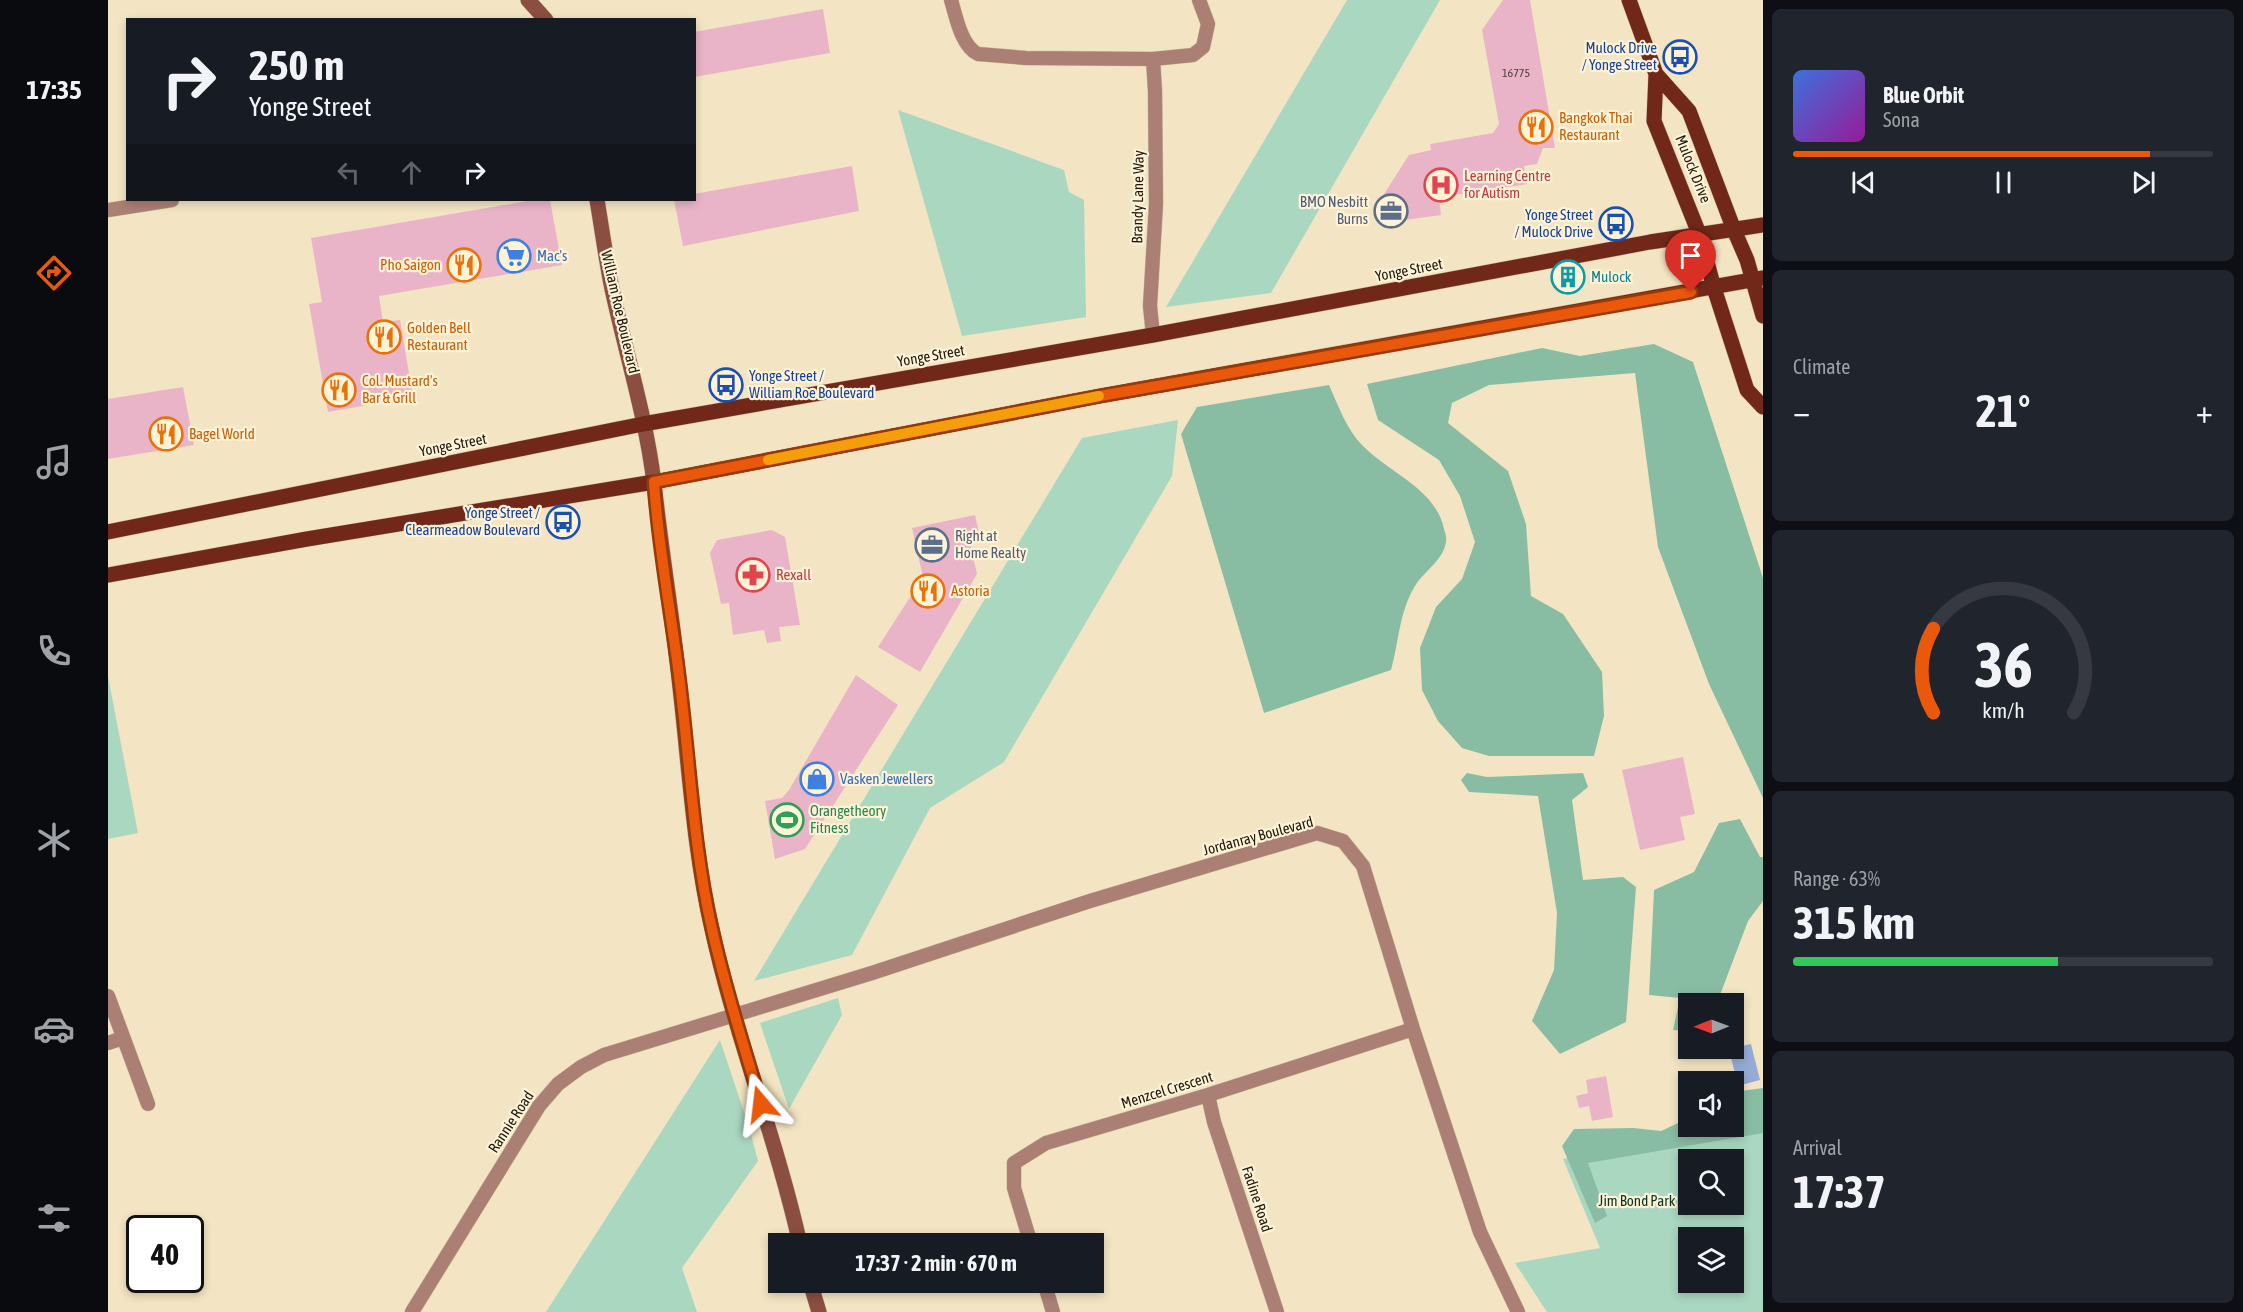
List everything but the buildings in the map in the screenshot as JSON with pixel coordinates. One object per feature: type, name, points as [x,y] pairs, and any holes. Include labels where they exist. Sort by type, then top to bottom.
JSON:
[{"type":"main road","name":"Mulock Drive","points":[[1629,0],[1656,74],[1689,111],[1734,230],[1759,279],[1763,316]]},
{"type":"main road","name":"Mulock Drive","points":[[1656,74],[1654,121],[1700,236],[1747,390],[1763,407]]},
{"type":"main road","name":"Yonge Street","points":[[108,532],[643,424],[1154,335],[1638,245],[1763,225]]},
{"type":"main road","points":[[108,574],[654,482],[1100,396],[1759,279]]},
{"type":"street","points":[[528,0],[544,18]]},
{"type":"street","points":[[951,0],[962,32],[973,52],[978,54],[1026,58],[1153,59],[1193,55],[1203,47],[1208,24],[1199,0]]},
{"type":"street","name":"Brandy Lane Way","points":[[1153,59],[1156,204],[1150,306],[1154,335]]},
{"type":"street","points":[[108,210],[166,201]]},
{"type":"street","name":"William Roe Boulevard","points":[[597,201],[612,288],[639,396],[654,482],[656,513],[679,678],[696,840],[711,928],[734,1015],[788,1192],[797,1233]]},
{"type":"street","name":"Jordanray Boulevard","points":[[734,1015],[872,973],[1090,901],[1317,833],[1343,841],[1363,866],[1413,1029],[1480,1232],[1518,1312]]},
{"type":"street","points":[[108,996],[148,1104]]},
{"type":"street","name":"Rannie Road","points":[[412,1312],[539,1106],[558,1084],[581,1067],[604,1055],[705,1026],[734,1015]]},
{"type":"street","name":"Menzcel Crescent","points":[[1028,1233],[1014,1188],[1014,1163],[1046,1143],[1208,1095],[1413,1029]]},
{"type":"street","points":[[108,1042],[123,1038]]},
{"type":"street","name":"Fadine Road","points":[[1208,1095],[1214,1122],[1277,1312]]},
{"type":"street","points":[[813,1293],[819,1312]]},
{"type":"street","points":[[1047,1293],[1053,1312]]},
{"type":"green space","points":[[1347,0],[1440,0],[1271,293],[1166,307]]},
{"type":"green space","points":[[898,110],[1064,170],[1069,192],[1084,200],[1086,317],[962,336]]},
{"type":"green space","points":[[1654,344],[1693,362],[1763,578],[1763,798],[1709,684],[1658,547],[1635,373],[1489,385],[1452,403],[1448,423],[1508,471],[1526,524],[1531,596],[1563,614],[1602,672],[1604,716],[1594,756],[1489,756],[1462,748],[1438,721],[1422,690],[1420,648],[1436,607],[1462,579],[1475,542],[1460,496],[1439,460],[1378,420],[1367,384],[1542,348],[1580,356]]},
{"type":"green space","points":[[1329,385],[1343,417],[1362,445],[1410,482],[1431,503],[1439,515],[1446,542],[1441,555],[1415,586],[1410,596],[1402,617],[1391,670],[1264,713],[1181,434],[1197,407]]},
{"type":"green space","points":[[1178,420],[1172,476],[1004,762],[930,808],[852,955],[754,981],[1082,438]]},
{"type":"green space","points":[[108,676],[138,833],[108,839]]},
{"type":"green space","points":[[1467,773],[1487,777],[1583,773],[1588,787],[1572,800],[1583,880],[1623,877],[1636,887],[1626,1022],[1560,1054],[1532,1021],[1554,970],[1557,913],[1538,796],[1469,792],[1461,780]]},
{"type":"green space","points":[[1740,819],[1760,857],[1763,857],[1763,901],[1748,921],[1721,993],[1678,993],[1678,998],[1649,995],[1654,890],[1694,872],[1719,823]]},
{"type":"green space","points":[[838,998],[842,1015],[789,1109],[760,1023]]},
{"type":"green space","points":[[1678,1007],[1678,1030],[1673,1030]]},
{"type":"green space","points":[[720,1040],[758,1161],[682,1268],[697,1312],[546,1312]]},
{"type":"green space","points":[[1763,1088],[1763,1133],[1744,1136],[1744,1091]]},
{"type":"green space","points":[[1678,1123],[1678,1137],[1740,1137],[1588,1163],[1607,1216],[1595,1223],[1562,1146],[1574,1129],[1634,1128],[1661,1131]]},
{"type":"green space","name":"Jim Bond Park","points":[[1763,1125],[1763,1312],[1547,1312],[1515,1263],[1600,1248],[1563,1159],[1692,1137],[1744,1137],[1744,1128]]},
{"type":"water","points":[[1751,1044],[1760,1080],[1744,1084],[1744,1071],[1734,1071],[1731,1059],[1744,1059],[1744,1046]]},
{"type":"slow traffic","points":[[768,460],[1099,396]]},
{"type":"place","name":"Mulock Drive / Yonge Street","points":[[1680,57]]},
{"type":"place","name":"Bangkok Thai Restaurant","points":[[1536,127]]},
{"type":"place","name":"Learning Centre for Autism","points":[[1441,185]]},
{"type":"place","name":"BMO Nesbitt Burns","points":[[1391,211]]},
{"type":"place","name":"Yonge Street / Mulock Drive","points":[[1616,224]]},
{"type":"place","name":"Mac's","points":[[514,256]]},
{"type":"place","name":"Pho Saigon","points":[[464,265]]},
{"type":"place","name":"Mulock","points":[[1568,277]]},
{"type":"place","name":"Golden Bell Restaurant","points":[[384,337]]},
{"type":"place","name":"Yonge Street / William Roe Boulevard","points":[[726,385]]},
{"type":"place","name":"Col. Mustard's Bar & Grill","points":[[339,390]]},
{"type":"place","name":"Bagel World","points":[[166,434]]},
{"type":"place","name":"Yonge Street / Clearmeadow Boulevard","points":[[563,522]]},
{"type":"place","name":"Right at Home Realty","points":[[932,545]]},
{"type":"place","name":"Rexall","points":[[753,575]]},
{"type":"place","name":"Astoria","points":[[928,591]]},
{"type":"place","name":"Vasken Jewellers","points":[[817,779]]},
{"type":"place","name":"Orangetheory Fitness","points":[[787,820]]},
{"type":"route","points":[[761,1104],[711,928],[696,840],[679,678],[656,513],[654,482],[1100,396],[1691,292]]}]
